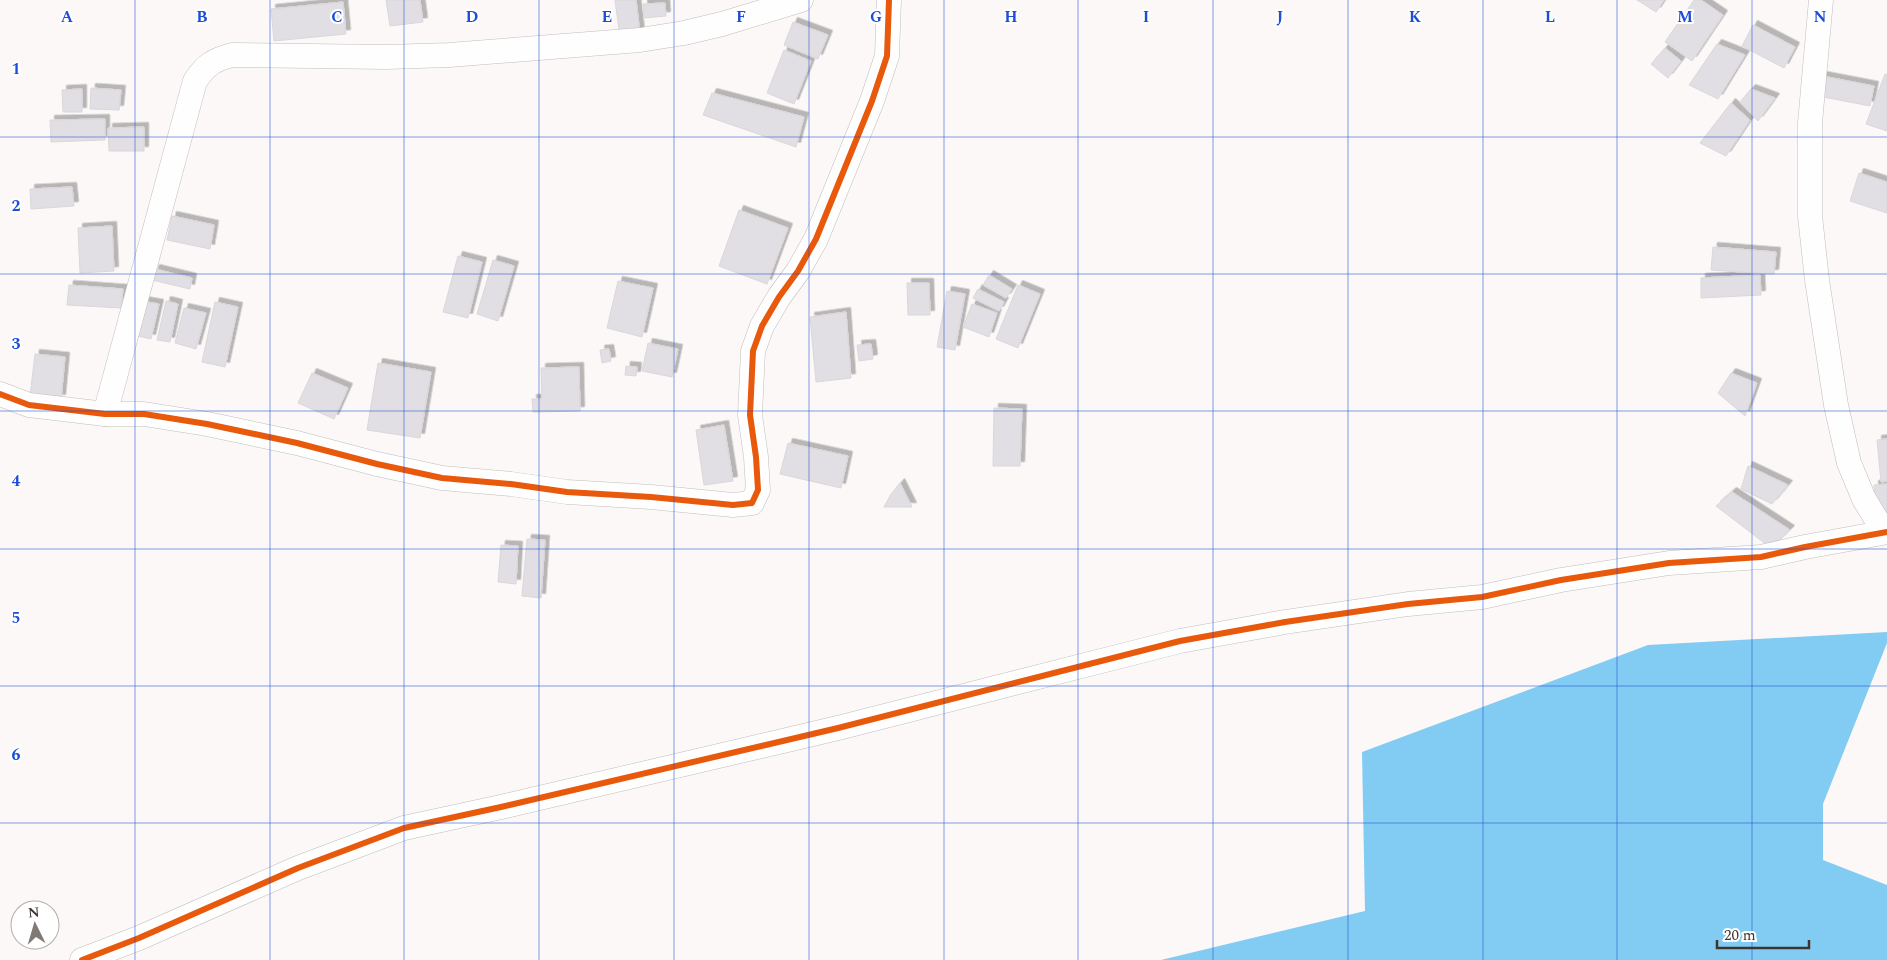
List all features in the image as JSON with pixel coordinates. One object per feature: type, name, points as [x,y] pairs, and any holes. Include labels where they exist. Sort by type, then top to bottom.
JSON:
[{"type":"street","points":[[105,414],[195,81],[204,68],[216,59],[232,55],[386,57],[449,55],[640,40],[684,33],[722,24],[801,0]]},
{"type":"street","points":[[0,394],[29,404],[105,414],[144,414],[206,424],[297,443],[377,464],[442,478],[511,484],[567,492],[651,497],[733,505],[752,503],[758,490],[756,457],[750,415],[753,352],[766,319],[798,271],[816,239],[872,101],[886,56],[889,0]]},
{"type":"street","points":[[82,960],[139,938],[298,868],[404,828],[511,805],[838,728],[1180,642],[1285,622],[1408,604],[1482,596],[1561,580],[1670,563],[1762,557],[1886,532],[1864,500],[1849,463],[1836,405],[1817,280],[1810,216],[1810,123],[1821,0]]},
{"type":"water","points":[[1887,632],[1887,643],[1823,804],[1823,860],[1887,885],[1887,960],[1161,960],[1365,911],[1362,752],[1648,645]]},
{"type":"building","points":[[386,0],[420,0],[423,22],[390,26]]},
{"type":"building","points":[[615,0],[636,0],[640,34],[620,37]]},
{"type":"building","points":[[1637,0],[1664,0],[1656,12]]},
{"type":"building","points":[[1694,0],[1701,0],[1723,15],[1692,61],[1665,42]]},
{"type":"building","points":[[343,2],[346,34],[274,41],[271,9]]},
{"type":"building","points":[[665,3],[666,16],[644,18],[643,4]]},
{"type":"building","points":[[793,22],[828,35],[818,59],[784,45]]},
{"type":"building","points":[[1753,25],[1795,47],[1784,68],[1742,46]]},
{"type":"building","points":[[1717,44],[1745,55],[1718,99],[1689,85]]},
{"type":"building","points":[[1665,48],[1681,61],[1668,78],[1651,64]]},
{"type":"building","points":[[784,50],[811,61],[794,104],[767,93]]},
{"type":"building","points":[[1885,74],[1887,75],[1887,131],[1866,124]]},
{"type":"building","points":[[1822,76],[1874,86],[1870,106],[1818,96]]},
{"type":"building","points":[[91,88],[121,90],[119,110],[90,109]]},
{"type":"building","points":[[82,89],[82,112],[63,112],[62,90]]},
{"type":"building","points":[[1751,89],[1775,98],[1758,121],[1740,102]]},
{"type":"building","points":[[712,93],[804,117],[796,147],[703,115]]},
{"type":"building","points":[[1731,103],[1750,120],[1726,156],[1700,143]]},
{"type":"building","points":[[105,119],[105,140],[51,142],[50,120]]},
{"type":"building","points":[[144,127],[144,151],[109,151],[108,128]]},
{"type":"building","points":[[1859,173],[1887,182],[1887,213],[1850,201]]},
{"type":"building","points":[[72,187],[74,206],[31,209],[30,189]]},
{"type":"building","points":[[739,210],[788,228],[767,284],[719,266]]},
{"type":"building","points":[[172,216],[214,225],[210,249],[167,240]]},
{"type":"building","points":[[112,226],[114,271],[80,273],[78,228]]},
{"type":"building","points":[[1713,247],[1776,252],[1774,274],[1711,270]]},
{"type":"building","points":[[458,256],[482,262],[468,318],[443,312]]},
{"type":"building","points":[[493,260],[514,266],[498,321],[477,314]]},
{"type":"building","points":[[155,269],[192,278],[190,289],[152,280]]},
{"type":"building","points":[[989,275],[1012,289],[1006,298],[983,285]]},
{"type":"building","points":[[1760,275],[1761,295],[1701,298],[1701,278]]},
{"type":"building","points":[[618,281],[653,288],[642,337],[607,328]]},
{"type":"building","points":[[907,283],[929,283],[930,315],[908,315]]},
{"type":"building","points":[[69,285],[123,289],[121,308],[67,305]]},
{"type":"building","points":[[1018,285],[1040,294],[1018,348],[996,339]]},
{"type":"building","points":[[978,289],[1004,302],[999,311],[973,298]]},
{"type":"building","points":[[947,291],[965,294],[955,350],[937,347]]},
{"type":"building","points":[[142,301],[159,304],[151,339],[134,335]]},
{"type":"building","points":[[166,301],[178,304],[170,342],[157,340]]},
{"type":"building","points":[[215,302],[238,307],[225,367],[202,362]]},
{"type":"building","points":[[972,304],[997,313],[989,337],[963,327]]},
{"type":"building","points":[[184,308],[206,313],[196,349],[175,343]]},
{"type":"building","points":[[846,312],[851,378],[816,382],[810,317]]},
{"type":"building","points":[[648,343],[678,349],[672,377],[642,371]]},
{"type":"building","points":[[871,344],[873,359],[859,361],[857,345]]},
{"type":"building","points":[[609,349],[611,361],[602,363],[600,350]]},
{"type":"building","points":[[35,354],[65,357],[61,399],[30,396]]},
{"type":"building","points":[[378,363],[431,372],[420,438],[367,430]]},
{"type":"building","points":[[626,366],[637,367],[636,376],[625,375]]},
{"type":"building","points":[[579,367],[580,411],[533,412],[532,399],[542,399],[541,368]]},
{"type":"building","points":[[312,373],[348,388],[334,419],[298,403]]},
{"type":"building","points":[[1731,373],[1757,383],[1745,416],[1718,393]]},
{"type":"building","points":[[994,408],[1022,409],[1020,466],[993,466]]},
{"type":"building","points":[[724,425],[733,481],[704,485],[696,430]]},
{"type":"building","points":[[1887,439],[1887,481],[1881,482],[1877,440]]},
{"type":"building","points":[[788,443],[848,456],[841,488],[780,474]]},
{"type":"building","points":[[1748,466],[1788,485],[1772,504],[1741,489]]},
{"type":"building","points":[[900,483],[912,507],[884,507],[891,494]]},
{"type":"building","points":[[1887,484],[1887,515],[1876,516],[1874,485]]},
{"type":"building","points":[[1732,492],[1790,530],[1771,548],[1716,506]]},
{"type":"building","points":[[527,539],[545,540],[541,598],[522,596]]},
{"type":"building","points":[[501,545],[518,546],[516,584],[498,582]]},
{"type":"cycle path","points":[[0,394],[29,405],[105,414],[144,414],[207,424],[297,443],[377,464],[442,478],[511,484],[567,492],[651,497],[733,505],[752,503],[758,490],[756,457],[750,415],[753,351],[762,326],[779,297],[798,271],[816,239],[872,101],[887,56],[889,0]]},
{"type":"cycle path","points":[[82,960],[139,938],[298,868],[404,828],[838,728],[1180,641],[1285,622],[1408,604],[1482,597],[1561,580],[1669,563],[1761,557],[1887,532]]}]
